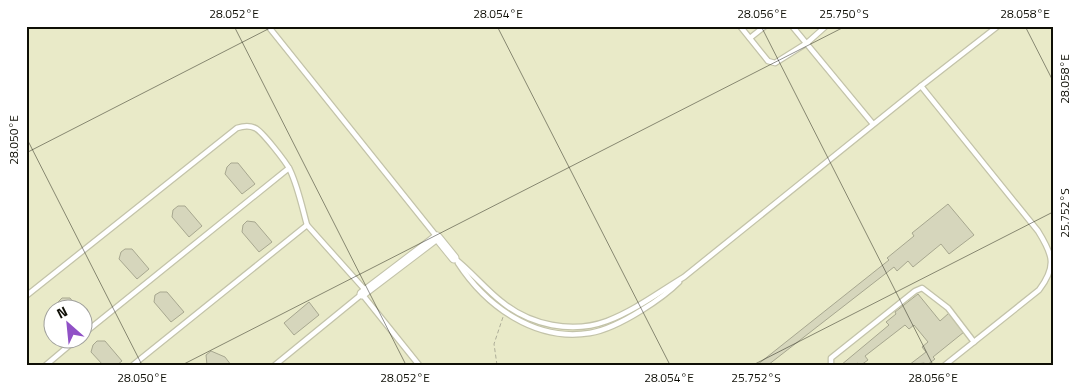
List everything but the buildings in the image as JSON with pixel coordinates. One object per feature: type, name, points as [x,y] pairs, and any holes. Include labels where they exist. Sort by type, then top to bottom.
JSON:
[{"type":"street","points":[[364,293],[437,237],[454,258]]},
{"type":"lane","points":[[268,26],[437,237]]},
{"type":"lane","points":[[740,26],[768,61],[775,63],[807,42],[826,26]]},
{"type":"lane","points":[[750,38],[765,26]]},
{"type":"lane","points":[[792,26],[873,124]]},
{"type":"lane","points":[[454,258],[480,292],[491,302],[527,324],[548,332],[570,334],[588,333],[609,327],[635,314],[665,294],[873,124],[998,26]]},
{"type":"lane","points":[[921,86],[1038,231],[1047,247],[1052,263],[1050,272],[1039,290],[945,365]]},
{"type":"lane","points":[[26,296],[236,128],[243,126],[256,128],[263,134],[289,168],[307,225],[364,293],[416,364]]},
{"type":"lane","points":[[92,327],[289,168]]},
{"type":"lane","points":[[133,365],[307,225]]},
{"type":"lane","points":[[454,258],[502,302],[515,311],[544,323],[565,326],[585,326],[607,321],[642,303],[684,277]]},
{"type":"lane","points":[[832,365],[831,358],[915,291],[922,288],[948,308],[974,342]]},
{"type":"lane","points":[[275,365],[364,293]]},
{"type":"lane","points":[[46,365],[66,348]]},
{"type":"path","points":[[497,365],[494,344],[505,312]]},
{"type":"shaded area","points":[[26,26],[1053,26],[1053,365],[26,365]]}]
